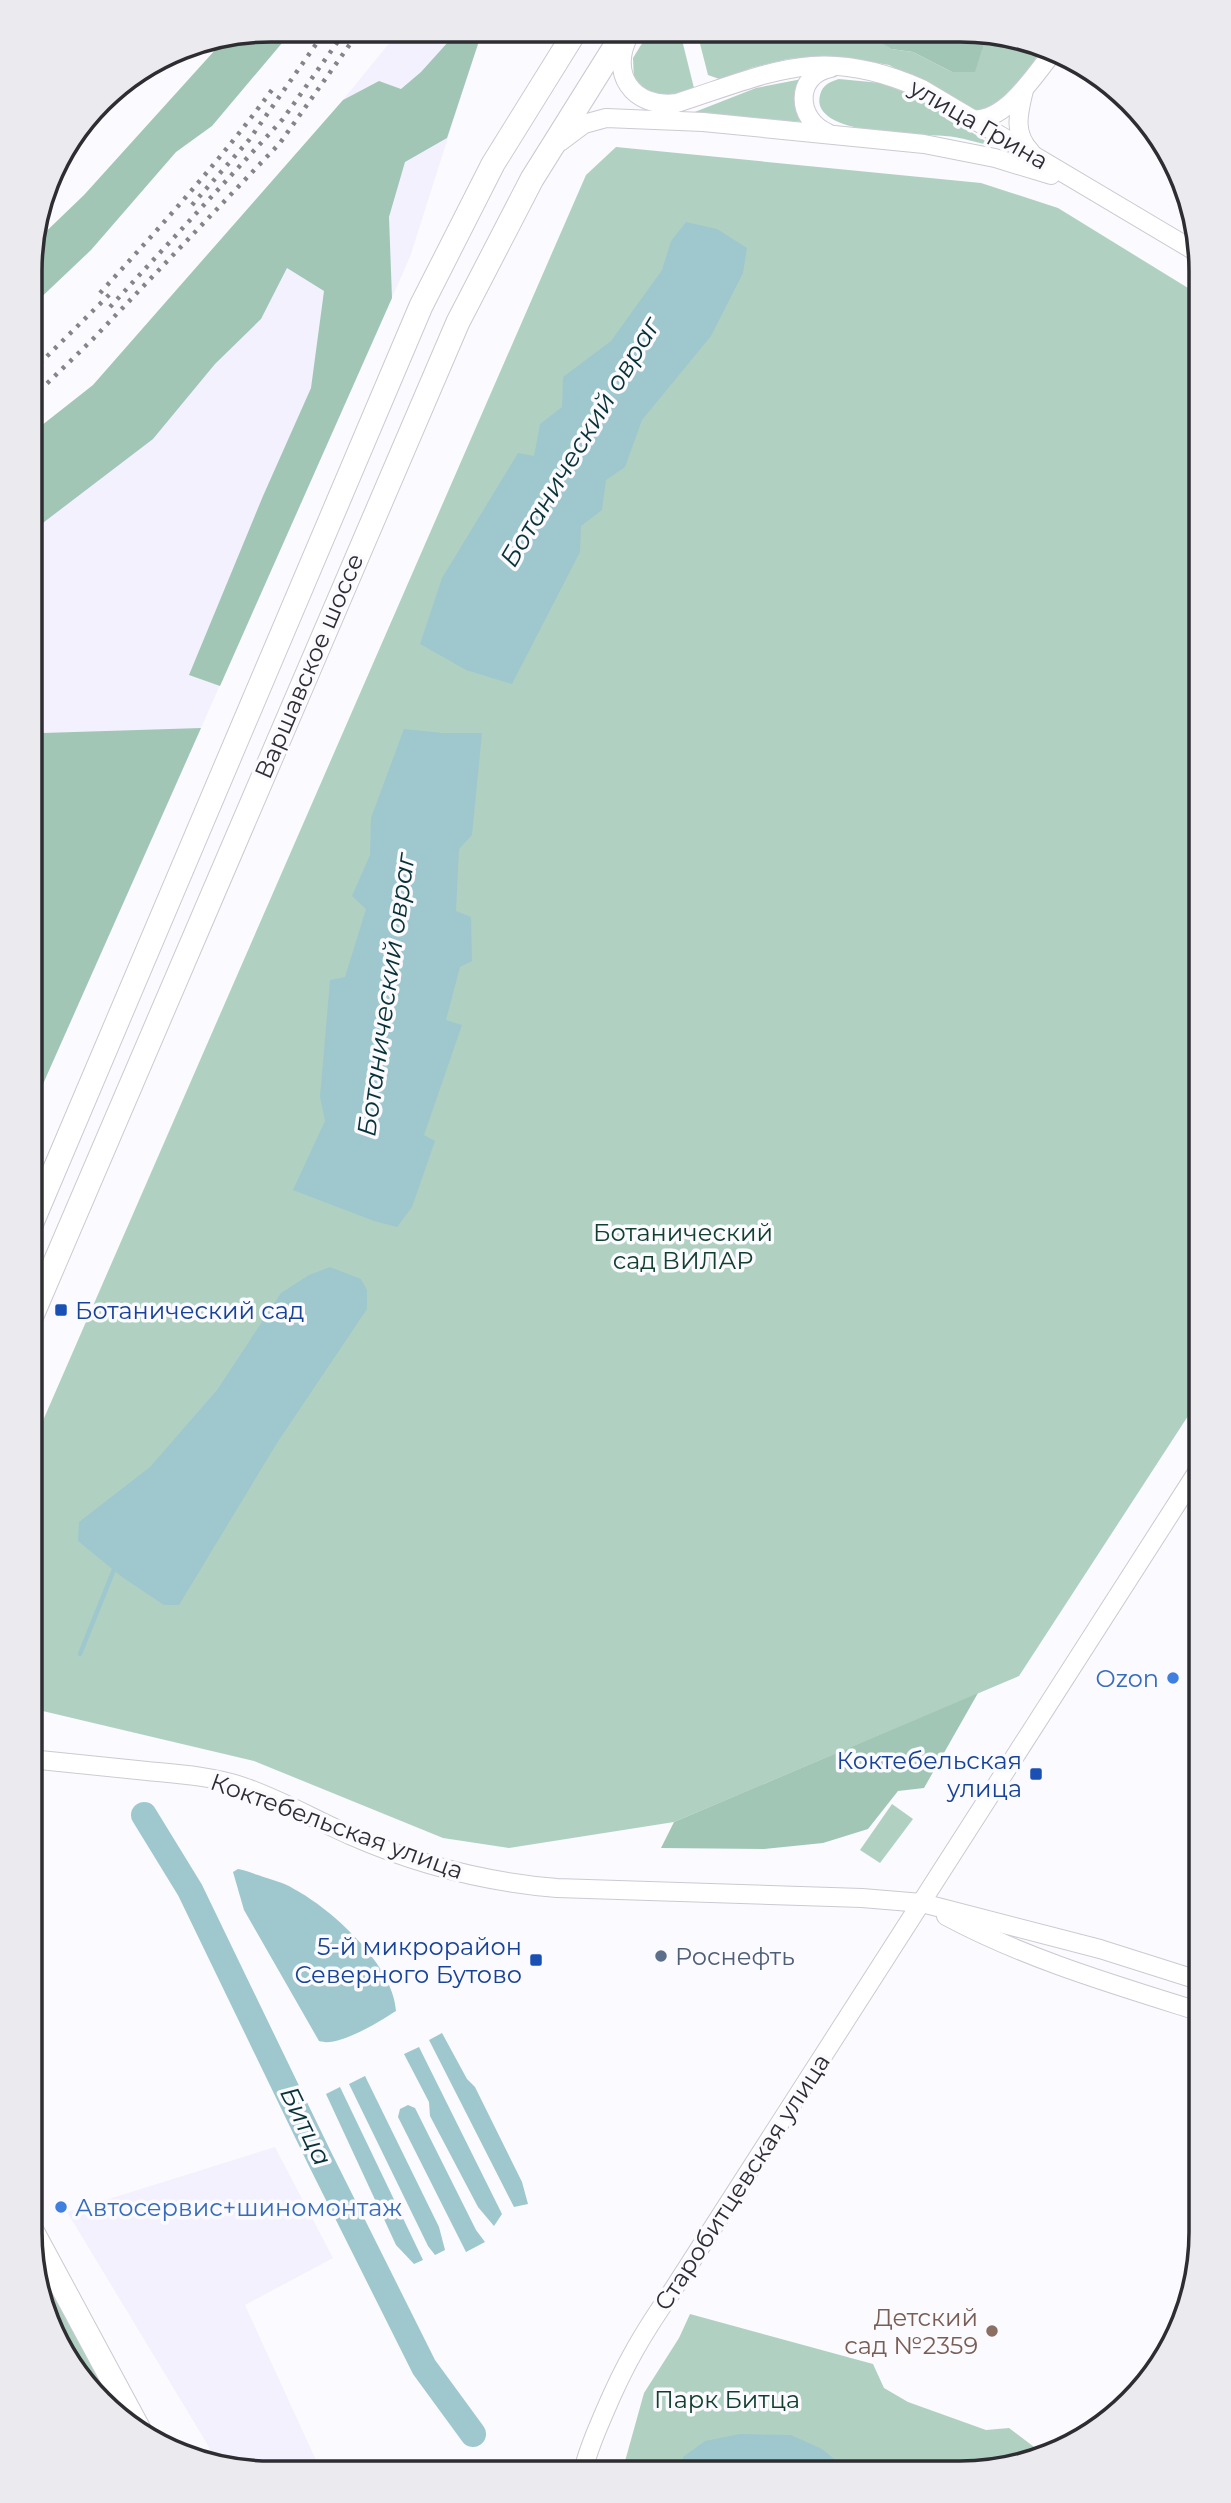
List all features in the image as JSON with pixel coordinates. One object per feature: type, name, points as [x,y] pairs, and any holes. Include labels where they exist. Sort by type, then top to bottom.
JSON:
[{"type":"main road","name":"Варшавское шоссе","points":[[42,1199],[421,306],[494,164],[569,42]]},
{"type":"main road","name":"Варшавское шоссе","points":[[42,1292],[429,385],[479,279],[532,179],[618,42]]},
{"type":"main road","points":[[43,2252],[129,2411]]},
{"type":"street","points":[[627,42],[622,64],[627,82],[644,100],[662,105],[677,103],[780,69],[827,64],[852,67]]},
{"type":"street","points":[[970,119],[985,119],[995,115],[1024,90],[1047,60]]},
{"type":"street","name":"улица Грина","points":[[852,67],[898,78],[922,89],[1001,138],[1028,161]]},
{"type":"street","points":[[829,134],[818,129],[805,112],[806,88],[811,79],[826,69],[852,67]]},
{"type":"street","points":[[1024,90],[1017,127],[1028,161]]},
{"type":"street","points":[[1001,138],[1003,119],[1009,104]]},
{"type":"street","name":"улица Грина","points":[[532,179],[558,144],[572,131],[591,121],[606,118],[702,122],[829,134],[946,147],[1028,161],[1100,194],[1187,247]]},
{"type":"street","points":[[922,1903],[1189,1485]]},
{"type":"street","name":"Коктебельская улица","points":[[42,1760],[210,1777],[271,1797],[393,1853],[431,1866],[512,1884],[557,1888],[862,1898],[922,1903]]},
{"type":"street","points":[[922,1903],[1100,1949],[1189,1977]]},
{"type":"street","points":[[922,1903],[976,1932],[1088,1976],[1189,2008]]},
{"type":"street","name":"Старобитцевская улица","points":[[587,2461],[598,2427],[631,2354],[922,1903]]},
{"type":"shaded area","points":[[390,42],[478,42],[410,257],[42,1086],[42,425],[93,385],[343,100]]},
{"type":"shaded area","points":[[275,2147],[333,2258],[245,2305],[316,2461],[241,2459],[211,2453],[67,2212]]},
{"type":"green space","points":[[283,42],[212,126],[176,152],[91,250],[42,297],[45,232],[84,195],[216,49],[241,44]]},
{"type":"green space","points":[[448,42],[479,42],[447,138],[405,162],[389,217],[392,298],[220,686],[189,675],[311,388],[324,291],[287,268],[261,319],[215,364],[153,439],[42,524],[42,425],[93,385],[343,100],[379,81],[401,89],[421,72]]},
{"type":"green space","points":[[643,42],[682,42],[694,88],[669,95],[649,91],[634,81],[633,58]]},
{"type":"green space","points":[[700,42],[882,42],[891,49],[913,52],[952,72],[982,43],[1037,56],[1007,96],[989,108],[978,111],[889,65],[854,59],[823,56],[788,59],[751,68],[722,80],[708,75]]},
{"type":"green space","points":[[880,42],[984,43],[975,72],[952,72],[913,52],[891,49]]},
{"type":"green space","points":[[807,78],[805,122],[687,115],[756,88]]},
{"type":"green space","points":[[839,79],[881,83],[917,97],[993,146],[951,137],[869,130],[831,118],[821,108],[820,95],[825,86]]},
{"type":"green space","name":"Ботанический сад ВИЛАР","points":[[616,147],[981,183],[1058,208],[1189,289],[1189,1414],[1019,1676],[674,1822],[509,1848],[443,1838],[254,1761],[42,1711],[42,1423],[586,175]]},
{"type":"green space","points":[[201,728],[42,1086],[42,733]]},
{"type":"green space","points":[[978,1693],[924,1788],[898,1791],[868,1829],[823,1843],[764,1849],[661,1848],[674,1822]]},
{"type":"green space","points":[[892,1804],[913,1819],[880,1863],[860,1850]]},
{"type":"green space","points":[[48,2282],[107,2391],[81,2359],[66,2333]]},
{"type":"green space","name":"Парк Битца","points":[[690,2314],[873,2364],[884,2388],[908,2402],[986,2430],[1009,2428],[1035,2448],[1004,2457],[975,2461],[625,2461],[644,2393],[679,2338]]},
{"type":"water","points":[[686,222],[717,229],[747,248],[743,273],[711,336],[642,420],[625,467],[606,480],[602,510],[581,526],[580,552],[512,684],[466,670],[420,644],[442,578],[518,453],[534,456],[540,424],[562,407],[563,377],[611,341],[662,270],[671,241]]},
{"type":"water","points":[[404,729],[482,733],[472,835],[459,849],[456,911],[471,917],[472,961],[460,967],[446,1020],[462,1025],[424,1135],[435,1141],[412,1207],[397,1227],[293,1190],[325,1121],[320,1097],[330,980],[345,977],[366,909],[352,896],[370,855],[371,818]]},
{"type":"water","points":[[330,1267],[361,1279],[367,1290],[367,1309],[277,1443],[179,1605],[164,1605],[122,1577],[78,1541],[79,1522],[150,1467],[217,1390],[281,1293],[309,1275]]},
{"type":"water","points":[[238,1869],[290,1887],[326,1910],[373,1958],[393,1994],[396,2011],[347,2037],[336,2041],[319,2041],[244,1910],[233,1872]]},
{"type":"water","points":[[442,2033],[467,2079],[475,2087],[522,2182],[528,2204],[514,2207],[429,2040]]},
{"type":"water","points":[[419,2047],[502,2214],[494,2226],[478,2207],[430,2116],[429,2102],[404,2054]]},
{"type":"water","points":[[365,2076],[439,2227],[445,2250],[435,2255],[428,2246],[349,2084]]},
{"type":"water","points":[[340,2087],[423,2260],[414,2264],[396,2245],[326,2094]]},
{"type":"water","points":[[408,2105],[415,2108],[476,2230],[485,2242],[466,2252],[398,2117],[400,2109]]},
{"type":"water","points":[[740,2434],[791,2435],[822,2449],[836,2461],[682,2461],[683,2457],[705,2441]]},
{"type":"waterway","name":"Ботанический овраг","points":[[80,1654],[115,1567]]},
{"type":"waterway","name":"Битца","points":[[144,1815],[190,1890],[424,2367],[473,2434]]},
{"type":"railway","points":[[192,205],[249,140],[318,42]]},
{"type":"railway","points":[[110,307],[283,119],[338,42]]},
{"type":"railway","points":[[42,388],[92,340],[280,143],[352,42]]},
{"type":"railway","points":[[100,293],[212,167],[274,87]]},
{"type":"railway","points":[[42,361],[114,290]]},
{"type":"place","name":"Ботанический сад","points":[[61,1310]]},
{"type":"place","name":"Ozon","points":[[1173,1678]]},
{"type":"place","name":"Коктебельская улица","points":[[1036,1774]]},
{"type":"place","name":"Роснефть","points":[[661,1956]]},
{"type":"place","name":"5-й микрорайон Северного Бутово","points":[[536,1960]]},
{"type":"place","name":"Автосервис+шиномонтаж","points":[[61,2207]]},
{"type":"place","name":"Детский сад №2359","points":[[992,2331]]}]
